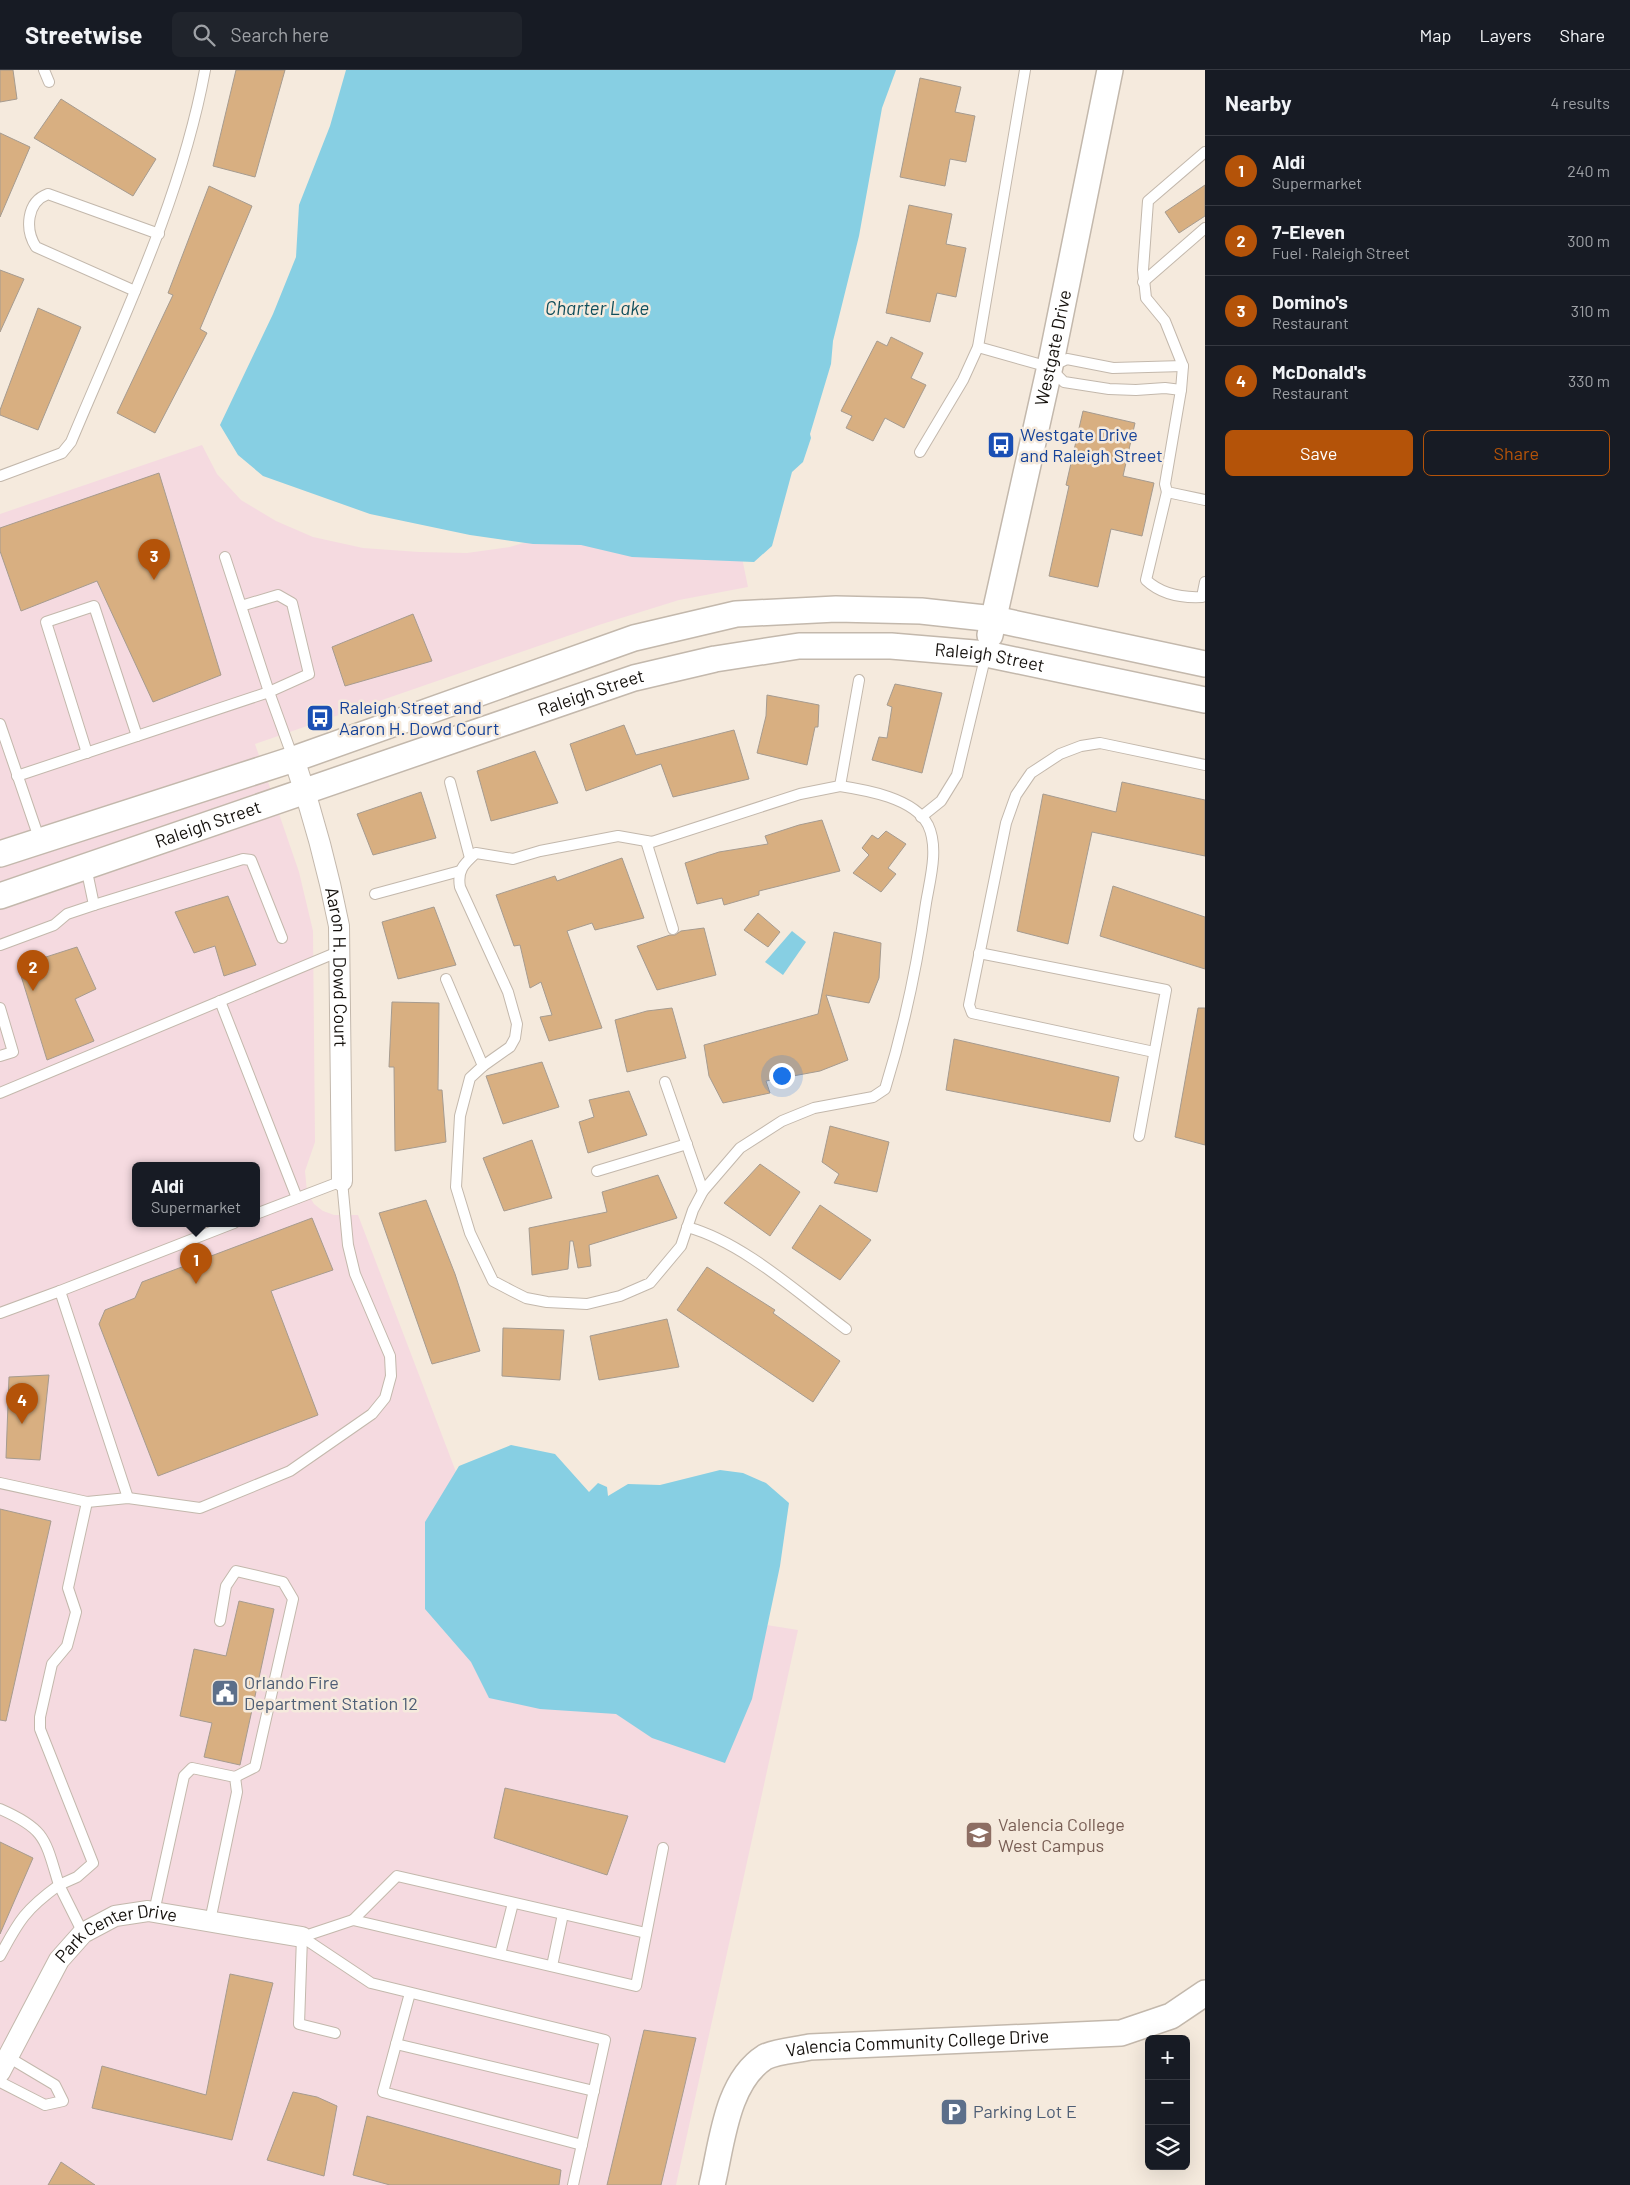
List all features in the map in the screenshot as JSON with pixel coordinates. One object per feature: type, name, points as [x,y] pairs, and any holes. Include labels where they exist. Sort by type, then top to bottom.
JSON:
[{"type":"street","name":"Westgate Drive","points":[[986,654],[1049,367],[1110,70]]},
{"type":"street","name":"Raleigh Street","points":[[0,854],[294,759],[634,638],[736,614],[836,609],[921,611],[994,619],[1205,664]]},
{"type":"street","name":"Raleigh Street","points":[[0,896],[634,678],[715,660],[799,646],[891,646],[986,654],[1205,700]]},
{"type":"street","name":"Aaron H. Dowd Court","points":[[294,759],[332,886],[339,926],[342,1181]]},
{"type":"street","name":"Park Center Drive","points":[[2,2068],[59,1960],[83,1933],[115,1916],[154,1912],[302,1937]]},
{"type":"street","name":"Valencia Community College Drive","points":[[712,2185],[730,2106],[744,2078],[766,2057],[810,2046],[1121,2033],[1170,2016],[1205,1994]]},
{"type":"lane","points":[[44,70],[49,82]]},
{"type":"lane","points":[[0,476],[62,453],[71,442],[159,234],[186,148],[205,70]]},
{"type":"lane","points":[[920,452],[963,380],[978,347],[1025,70]]},
{"type":"lane","points":[[1205,152],[1148,201],[1143,282],[1146,298],[1165,321],[1183,366],[1182,390],[1165,484],[1167,492],[1146,580],[1156,589],[1188,598],[1202,598],[1205,582]]},
{"type":"lane","points":[[135,291],[36,247],[30,238],[30,214],[33,206],[43,196],[48,194],[159,234]]},
{"type":"lane","points":[[1143,282],[1205,228]]},
{"type":"lane","points":[[978,347],[1049,367],[1064,382],[1109,389],[1165,388],[1182,390]]},
{"type":"lane","points":[[1049,367],[1067,359],[1113,368],[1183,366]]},
{"type":"lane","points":[[1167,492],[1205,500]]},
{"type":"lane","points":[[225,557],[269,692],[294,759]]},
{"type":"lane","points":[[18,776],[269,692],[309,674],[292,603],[278,596],[241,606]]},
{"type":"lane","points":[[87,753],[46,622],[54,619],[94,606],[136,736]]},
{"type":"lane","points":[[921,817],[941,801],[957,775],[986,654]]},
{"type":"lane","points":[[840,786],[859,680]]},
{"type":"lane","points":[[1,730],[40,841]]},
{"type":"lane","points":[[1154,1052],[972,1013],[969,1005],[1006,823],[1016,796],[1031,773],[1060,754],[1081,746],[1100,743],[1205,765]]},
{"type":"lane","points":[[450,782],[470,858]]},
{"type":"lane","points":[[840,786],[873,791],[904,804],[921,817],[927,824],[933,844],[932,864],[915,978],[885,1089],[873,1097],[814,1108],[782,1121],[740,1148],[703,1191],[681,1246],[650,1283],[620,1296],[587,1304],[547,1302],[526,1298],[493,1281],[470,1233],[456,1187],[460,1116],[470,1078],[510,1046],[515,1038],[517,1024],[508,992],[460,887],[458,875],[470,858],[476,853],[513,859],[540,850],[618,836],[652,842],[800,794],[840,786]]},
{"type":"lane","points":[[646,841],[673,929]]},
{"type":"lane","points":[[0,945],[54,924],[67,914],[244,859],[251,860],[282,938]]},
{"type":"lane","points":[[86,866],[94,905]]},
{"type":"lane","points":[[375,894],[460,871]]},
{"type":"lane","points":[[0,1093],[340,951]]},
{"type":"lane","points":[[979,953],[1166,990],[1138,1136]]},
{"type":"lane","points":[[446,979],[483,1066]]},
{"type":"lane","points":[[220,1001],[297,1198]]},
{"type":"lane","points":[[0,1008],[13,1052],[0,1056]]},
{"type":"lane","points":[[665,1082],[703,1191]]},
{"type":"lane","points":[[598,1172],[687,1144]]},
{"type":"lane","points":[[0,1483],[87,1502],[128,1498],[200,1508],[290,1471],[372,1414],[384,1398],[391,1376],[390,1356],[355,1274],[348,1245],[342,1181],[260,1212]]},
{"type":"lane","points":[[0,1313],[224,1227]]},
{"type":"lane","points":[[687,1227],[702,1231],[744,1253],[846,1329]]},
{"type":"lane","points":[[60,1291],[128,1498]]},
{"type":"lane","points":[[0,1956],[20,1918],[36,1902],[59,1885],[77,1877],[93,1862],[40,1729],[40,1717],[52,1664],[67,1646],[76,1612],[68,1588],[87,1502]]},
{"type":"lane","points":[[154,1912],[184,1776],[192,1768],[236,1777],[255,1767],[293,1600],[283,1582],[236,1571],[226,1586],[220,1621]]},
{"type":"lane","points":[[210,1921],[237,1792],[236,1777]]},
{"type":"lane","points":[[0,1808],[31,1824],[40,1833],[59,1885],[83,1933]]},
{"type":"lane","points":[[353,1920],[636,1986],[663,1848]]},
{"type":"lane","points":[[302,1937],[353,1920],[397,1876],[646,1933]]},
{"type":"lane","points":[[500,1954],[513,1903]]},
{"type":"lane","points":[[552,1966],[563,1914]]},
{"type":"lane","points":[[302,1937],[370,1983],[605,2040],[573,2185]]},
{"type":"lane","points":[[302,1937],[299,2024],[335,2033]]},
{"type":"lane","points":[[410,1993],[383,2092],[582,2145]]},
{"type":"lane","points":[[396,2044],[594,2091]]},
{"type":"lane","points":[[0,2082],[45,2105],[63,2100],[54,2085],[2,2068]]},
{"type":"shaded area","points":[[202,445],[217,474],[241,500],[276,521],[313,537],[363,548],[467,553],[510,547],[576,527],[722,460],[748,587],[679,600],[602,624],[255,744],[299,872],[313,931],[315,1142],[305,1171],[307,1192],[314,1204],[323,1211],[334,1215],[358,1215],[498,1582],[798,1630],[676,2185],[0,2185],[0,514]]},
{"type":"water","name":"Charter Lake","points":[[346,70],[896,70],[882,108],[859,236],[833,341],[831,364],[810,434],[811,438],[803,462],[792,472],[772,546],[754,562],[632,557],[581,545],[533,544],[470,535],[370,514],[263,476],[238,455],[220,425],[273,314],[296,257],[299,205],[330,126]]},
{"type":"water","points":[[792,931],[806,942],[783,975],[765,962]]},
{"type":"water","points":[[511,1445],[555,1454],[589,1492],[598,1483],[607,1487],[608,1496],[628,1484],[660,1485],[720,1470],[743,1473],[766,1483],[789,1503],[780,1566],[752,1699],[725,1763],[652,1738],[616,1714],[540,1709],[489,1698],[471,1662],[425,1609],[425,1522],[459,1466]]},
{"type":"building","points":[[0,70],[13,70],[17,99],[0,102]]},
{"type":"building","points":[[236,70],[285,70],[255,177],[213,166]]},
{"type":"building","points":[[920,78],[961,87],[955,112],[975,116],[966,162],[950,159],[945,186],[900,177]]},
{"type":"building","points":[[61,99],[156,159],[133,196],[34,138]]},
{"type":"building","points":[[0,133],[30,147],[0,217]]},
{"type":"building","points":[[1205,185],[1205,216],[1179,233],[1165,212]]},
{"type":"building","points":[[209,186],[252,206],[200,329],[207,333],[155,433],[117,413],[173,295],[168,293]]},
{"type":"building","points":[[909,205],[952,214],[946,244],[966,248],[956,297],[937,293],[930,322],[886,313]]},
{"type":"building","points":[[0,270],[24,279],[0,332]]},
{"type":"building","points":[[38,308],[81,327],[38,430],[0,415],[0,410]]},
{"type":"building","points":[[891,337],[923,353],[911,378],[926,385],[904,428],[885,418],[873,441],[846,428],[852,416],[841,411],[877,341],[887,346]]},
{"type":"building","points":[[1083,411],[1135,423],[1123,476],[1154,483],[1142,536],[1111,529],[1098,587],[1049,576],[1069,486],[1066,485]]},
{"type":"building","points":[[159,473],[221,675],[153,702],[97,581],[21,611],[0,551],[0,528]]},
{"type":"building","points":[[413,614],[432,661],[345,686],[332,647]]},
{"type":"building","points":[[895,684],[942,693],[922,773],[872,760],[879,737],[887,738],[892,707],[887,705]]},
{"type":"building","points":[[767,695],[819,705],[818,727],[815,727],[807,765],[757,753],[766,716]]},
{"type":"building","points":[[624,725],[636,755],[734,730],[749,779],[673,797],[661,764],[586,791],[570,744]]},
{"type":"building","points":[[535,751],[558,803],[491,821],[477,771]]},
{"type":"building","points":[[1122,782],[1205,800],[1205,856],[1092,832],[1068,944],[1017,931],[1043,794],[1116,812]]},
{"type":"building","points":[[421,792],[436,838],[373,855],[357,814]]},
{"type":"building","points":[[822,820],[840,871],[759,891],[759,895],[724,905],[722,898],[697,904],[685,863],[719,852],[768,844],[765,836]]},
{"type":"building","points":[[886,831],[906,844],[888,868],[896,874],[881,892],[853,873],[869,855],[862,848],[872,835],[878,839]]},
{"type":"building","points":[[622,858],[644,918],[595,930],[592,923],[567,931],[602,1028],[549,1041],[540,1017],[552,1015],[541,982],[530,988],[520,945],[514,946],[496,895],[555,876],[557,881]]},
{"type":"building","points":[[1113,886],[1205,917],[1205,969],[1100,936]]},
{"type":"building","points":[[228,896],[256,965],[224,976],[215,946],[194,953],[175,912]]},
{"type":"building","points":[[434,907],[456,965],[398,979],[382,922]]},
{"type":"building","points":[[758,913],[780,932],[768,947],[744,930]]},
{"type":"building","points":[[704,928],[716,975],[657,990],[637,946],[675,935],[681,931]]},
{"type":"building","points":[[834,932],[881,943],[879,978],[869,1003],[826,995],[848,1060],[820,1071],[766,1081],[770,1093],[723,1103],[709,1076],[704,1045],[818,1014]]},
{"type":"building","points":[[77,947],[96,989],[75,999],[94,1041],[47,1060],[18,966]]},
{"type":"building","points":[[392,1002],[439,1003],[438,1090],[442,1090],[446,1142],[395,1151],[394,1067],[389,1067]]},
{"type":"building","points":[[672,1008],[686,1058],[627,1072],[615,1020],[647,1011]]},
{"type":"building","points":[[1198,1008],[1205,1008],[1205,1145],[1175,1137]]},
{"type":"building","points":[[954,1039],[1119,1077],[1110,1122],[946,1090]]},
{"type":"building","points":[[542,1062],[559,1107],[503,1124],[486,1076]]},
{"type":"building","points":[[629,1091],[647,1135],[588,1153],[579,1122],[594,1117],[589,1100]]},
{"type":"building","points":[[830,1126],[889,1142],[877,1192],[834,1183],[839,1174],[822,1162]]},
{"type":"building","points":[[532,1140],[552,1198],[504,1211],[483,1158]]},
{"type":"building","points":[[760,1164],[800,1192],[770,1236],[724,1203]]},
{"type":"building","points":[[658,1175],[677,1218],[589,1245],[591,1266],[578,1268],[573,1241],[570,1241],[568,1269],[532,1275],[529,1228],[607,1212],[602,1192]]},
{"type":"building","points":[[426,1200],[455,1274],[480,1351],[432,1364],[379,1213]]},
{"type":"building","points":[[820,1205],[871,1240],[840,1280],[792,1248]]},
{"type":"building","points":[[312,1218],[333,1270],[271,1291],[318,1415],[158,1476],[99,1324],[105,1310],[135,1298],[142,1282]]},
{"type":"building","points":[[707,1267],[775,1310],[773,1313],[840,1361],[813,1402],[677,1310]]},
{"type":"building","points":[[667,1319],[679,1367],[599,1380],[590,1336]]},
{"type":"building","points":[[503,1328],[564,1330],[560,1380],[502,1376]]},
{"type":"building","points":[[49,1375],[40,1460],[6,1458],[9,1377]]},
{"type":"building","points":[[0,1509],[51,1521],[6,1721],[0,1720]]},
{"type":"building","points":[[239,1601],[274,1609],[240,1765],[204,1757],[212,1723],[180,1716],[194,1649],[226,1656]]},
{"type":"building","points":[[505,1788],[628,1816],[607,1875],[494,1838]]},
{"type":"building","points":[[0,1842],[33,1858],[0,1934]]},
{"type":"building","points":[[230,1974],[273,1983],[232,2140],[92,2108],[102,2066],[206,2095]]},
{"type":"building","points":[[644,2030],[696,2038],[661,2185],[607,2185]]},
{"type":"building","points":[[293,2092],[317,2097],[337,2106],[324,2176],[267,2160]]},
{"type":"building","points":[[367,2116],[561,2170],[559,2185],[390,2185],[353,2175]]},
{"type":"building","points":[[61,2162],[95,2185],[48,2185]]},
{"type":"place","name":"Westgate Drive and Raleigh Street","points":[[1001,445]]},
{"type":"place","name":"Domino's","points":[[154,580]]},
{"type":"place","name":"Raleigh Street and Aaron H. Dowd Court","points":[[320,718]]},
{"type":"place","name":"7-Eleven","points":[[33,991]]},
{"type":"place","name":"Aldi","points":[[196,1284]]},
{"type":"place","name":"McDonald's","points":[[22,1424]]},
{"type":"place","name":"Orlando Fire Department Station 12","points":[[225,1693]]},
{"type":"place","name":"Valencia College West Campus","points":[[979,1835]]},
{"type":"place","name":"Parking Lot E","points":[[954,2112]]}]
